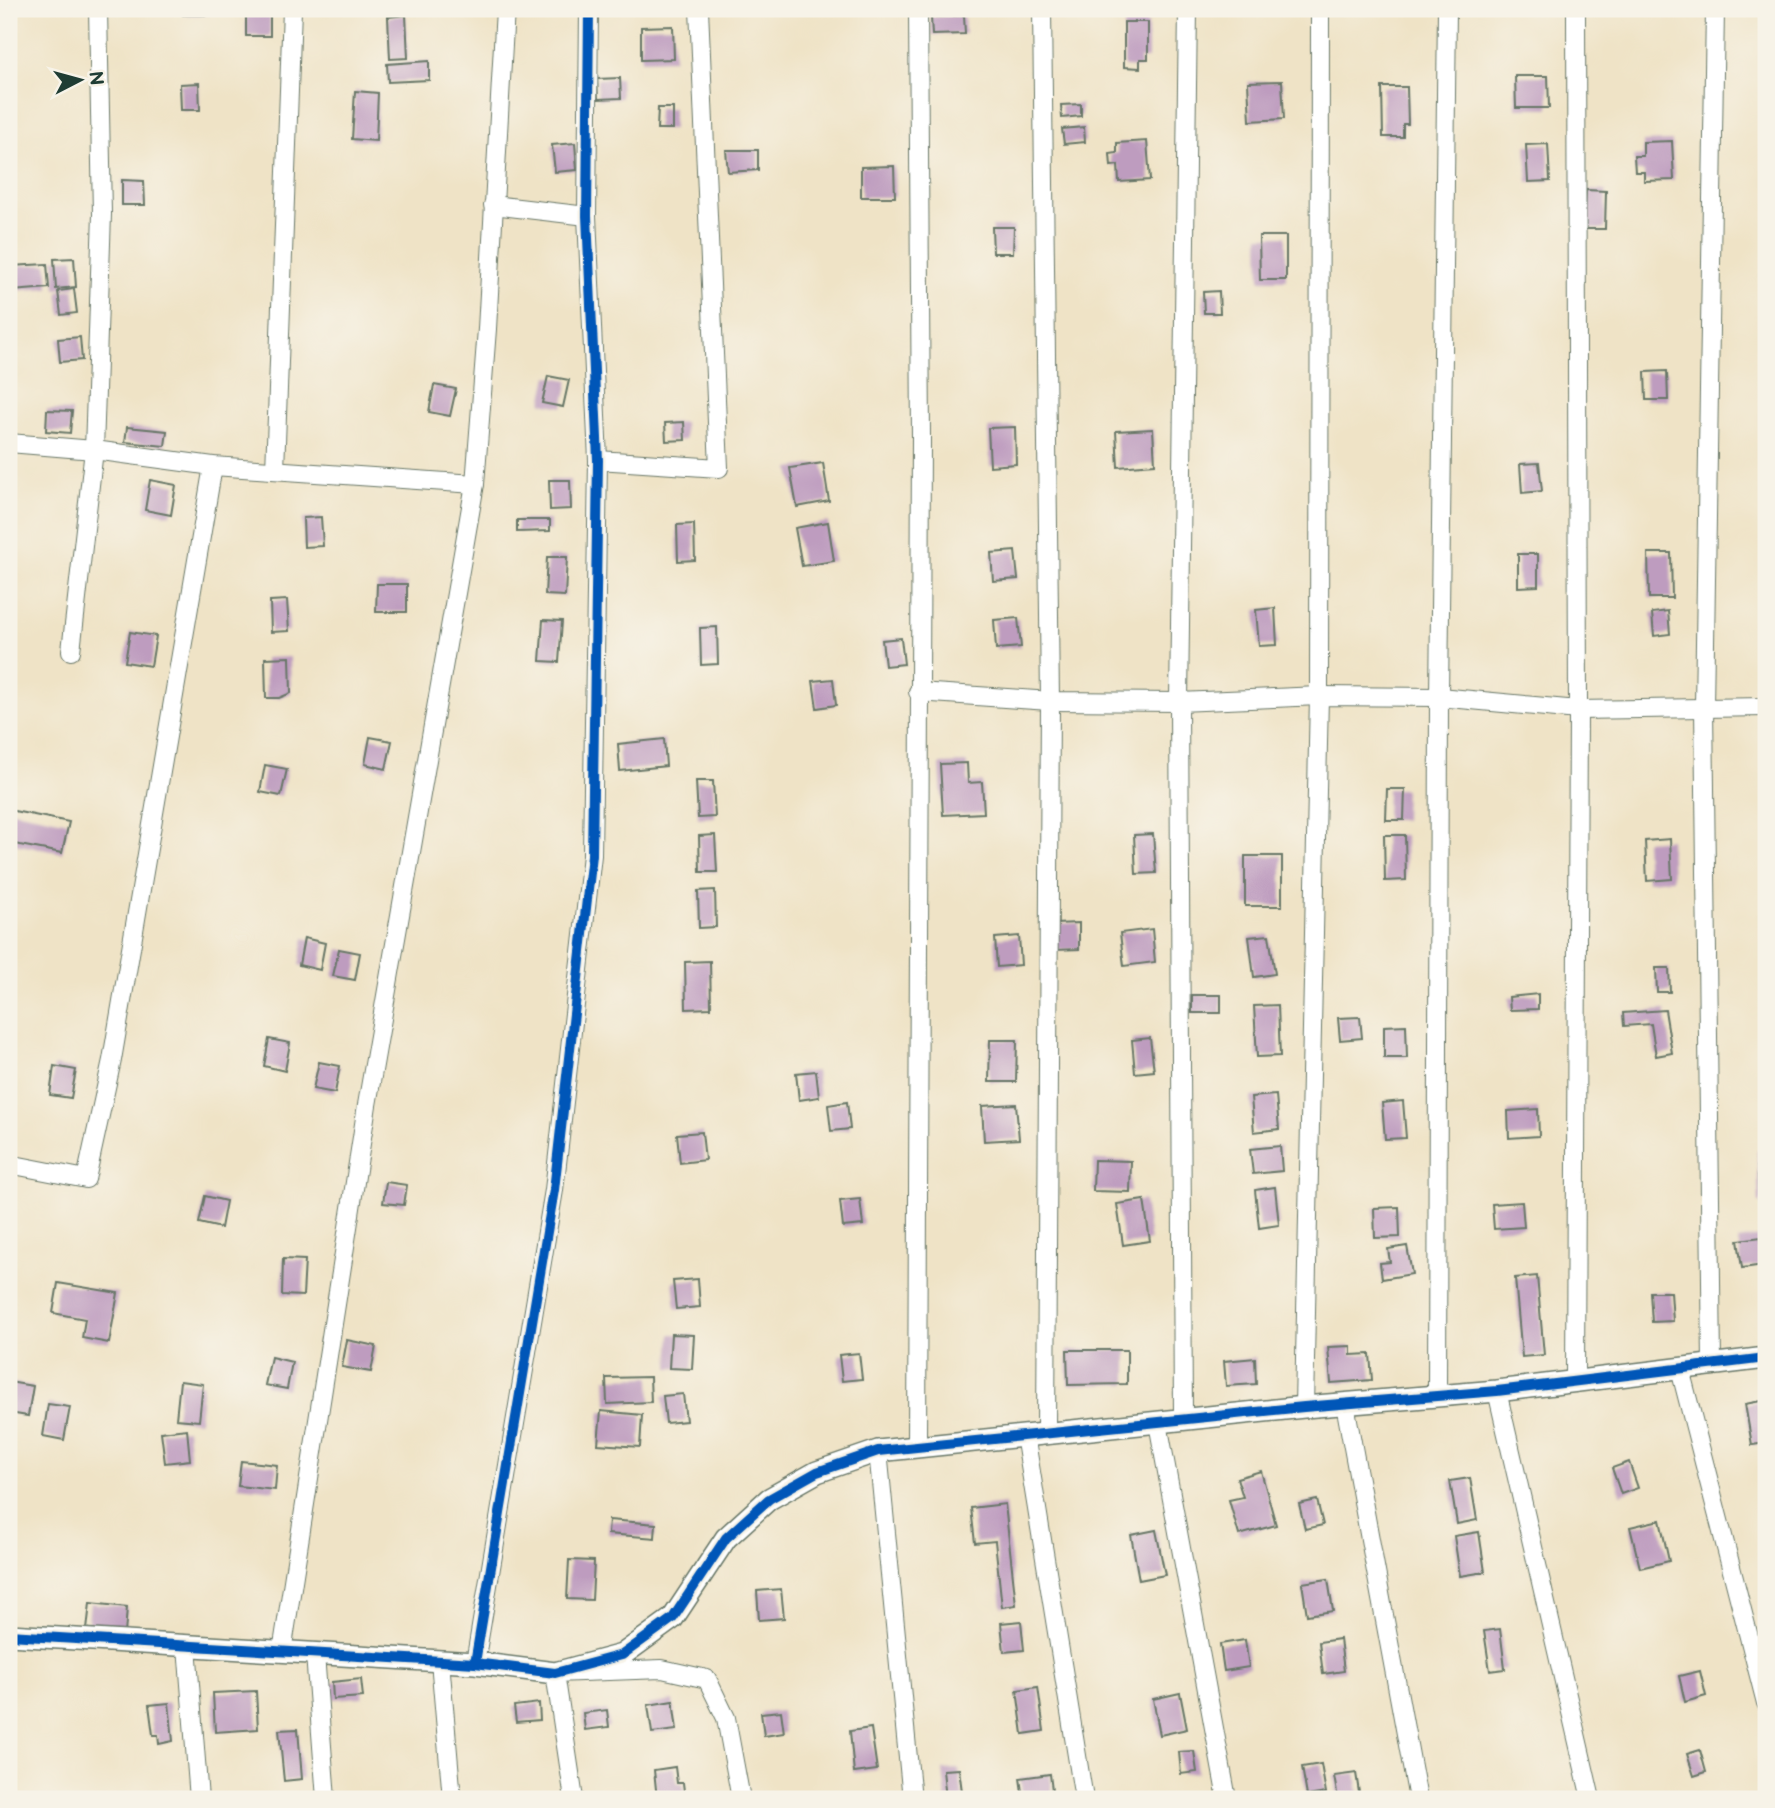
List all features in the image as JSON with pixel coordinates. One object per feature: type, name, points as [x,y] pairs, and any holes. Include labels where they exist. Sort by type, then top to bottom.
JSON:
[{"type":"street","points":[[71,651],[94,450],[102,214],[98,9]]},
{"type":"street","points":[[275,470],[292,9]]},
{"type":"street","points":[[282,1652],[367,1105],[475,484],[487,330],[505,9]]},
{"type":"street","points":[[475,1663],[554,1190],[593,855],[598,460],[587,216],[589,9]]},
{"type":"street","points":[[598,460],[719,468],[699,9]]},
{"type":"street","points":[[917,1447],[921,423],[918,9]]},
{"type":"street","points":[[1042,9],[1050,701],[1046,1433]]},
{"type":"street","points":[[1183,1419],[1180,702],[1188,9]]},
{"type":"street","points":[[1304,1407],[1319,696],[1320,9]]},
{"type":"street","points":[[1437,1397],[1439,697],[1447,9]]},
{"type":"street","points":[[1576,9],[1576,1382]]},
{"type":"street","points":[[1712,1364],[1704,707],[1715,9]]},
{"type":"street","points":[[493,205],[587,216]]},
{"type":"street","points":[[9,443],[94,450],[213,466],[475,484]]},
{"type":"street","points":[[9,1164],[86,1180],[112,1060],[213,466]]},
{"type":"street","points":[[918,692],[1050,701],[1180,702],[1319,696],[1439,697],[1578,710],[1766,707]]},
{"type":"street","points":[[555,1673],[622,1656],[673,1618],[726,1538],[769,1499],[817,1472],[878,1451],[1304,1407],[1497,1391],[1766,1358]]},
{"type":"street","points":[[1679,1369],[1766,1703]]},
{"type":"street","points":[[1497,1391],[1591,1799]]},
{"type":"street","points":[[1345,1404],[1418,1799]]},
{"type":"street","points":[[1158,1423],[1227,1799]]},
{"type":"street","points":[[1025,1435],[1084,1799]]},
{"type":"street","points":[[878,1451],[912,1799]]},
{"type":"street","points":[[9,1636],[475,1663],[555,1673],[662,1669],[707,1679],[726,1718],[741,1799]]},
{"type":"street","points":[[187,1646],[199,1799]]},
{"type":"street","points":[[315,1654],[326,1799]]},
{"type":"street","points":[[440,1661],[452,1799]]},
{"type":"street","points":[[555,1673],[574,1799]]},
{"type":"building","points":[[183,9],[209,9],[209,15],[183,15]]},
{"type":"building","points":[[246,9],[270,9],[270,36],[246,36]]},
{"type":"building","points":[[406,15],[408,58],[390,59],[388,17]]},
{"type":"building","points":[[964,15],[965,34],[932,35],[931,17]]},
{"type":"building","points":[[1124,22],[1148,22],[1148,59],[1140,59],[1140,68],[1124,67]]},
{"type":"building","points":[[673,26],[674,59],[641,60],[641,27]]},
{"type":"building","points":[[429,61],[429,80],[388,82],[387,64]]},
{"type":"building","points":[[1515,76],[1548,76],[1549,108],[1516,108]]},
{"type":"building","points":[[620,78],[621,98],[598,99],[597,79]]},
{"type":"building","points":[[1282,81],[1284,119],[1250,121],[1248,82]]},
{"type":"building","points":[[199,83],[200,110],[181,110],[180,84]]},
{"type":"building","points":[[1382,87],[1407,87],[1408,124],[1403,124],[1403,137],[1383,137]]},
{"type":"building","points":[[355,91],[378,93],[376,141],[352,139]]},
{"type":"building","points":[[1081,104],[1081,116],[1062,118],[1061,105]]},
{"type":"building","points":[[658,108],[673,108],[673,129],[657,129]]},
{"type":"building","points":[[1084,127],[1085,142],[1064,144],[1062,129]]},
{"type":"building","points":[[1147,141],[1150,180],[1119,182],[1118,165],[1111,166],[1110,154],[1117,153],[1117,143]]},
{"type":"building","points":[[1672,141],[1674,180],[1644,181],[1644,172],[1635,172],[1634,156],[1643,156],[1643,142]]},
{"type":"building","points":[[575,143],[577,170],[555,172],[552,145]]},
{"type":"building","points":[[1548,144],[1550,181],[1528,182],[1526,145]]},
{"type":"building","points":[[726,150],[758,150],[758,170],[728,172]]},
{"type":"building","points":[[894,166],[895,197],[861,197],[861,167]]},
{"type":"building","points":[[122,180],[144,181],[145,205],[122,205]]},
{"type":"building","points":[[1586,190],[1606,191],[1605,229],[1584,229]]},
{"type":"building","points":[[992,227],[1014,227],[1013,253],[993,253]]},
{"type":"building","points":[[1259,236],[1286,236],[1286,280],[1260,280]]},
{"type":"building","points":[[74,258],[76,287],[56,289],[54,259]]},
{"type":"building","points":[[47,264],[49,288],[12,291],[10,266]]},
{"type":"building","points":[[74,289],[77,313],[61,315],[58,291]]},
{"type":"building","points":[[1219,291],[1220,313],[1204,313],[1203,292]]},
{"type":"building","points":[[80,337],[82,360],[60,362],[58,339]]},
{"type":"building","points":[[1667,371],[1668,400],[1646,400],[1645,372]]},
{"type":"building","points":[[548,376],[569,380],[563,407],[542,403]]},
{"type":"building","points":[[434,385],[456,389],[450,416],[429,412]]},
{"type":"building","points":[[47,410],[72,411],[70,433],[46,431]]},
{"type":"building","points":[[684,422],[685,440],[666,441],[665,423]]},
{"type":"building","points":[[127,427],[167,431],[165,446],[125,442]]},
{"type":"building","points":[[1015,427],[1016,464],[990,466],[988,428]]},
{"type":"building","points":[[1153,429],[1155,464],[1118,467],[1116,431]]},
{"type":"building","points":[[823,463],[829,501],[797,507],[790,468]]},
{"type":"building","points":[[1539,463],[1542,491],[1522,493],[1520,464]]},
{"type":"building","points":[[150,480],[176,485],[171,515],[145,510]]},
{"type":"building","points":[[549,480],[570,480],[571,509],[550,510]]},
{"type":"building","points":[[321,517],[323,546],[304,547],[303,518]]},
{"type":"building","points":[[517,520],[550,520],[550,531],[517,532]]},
{"type":"building","points":[[828,522],[834,561],[802,566],[795,528]]},
{"type":"building","points":[[694,524],[695,560],[678,561],[677,525]]},
{"type":"building","points":[[1015,551],[1018,579],[993,581],[991,553]]},
{"type":"building","points":[[1648,553],[1671,553],[1672,598],[1649,598]]},
{"type":"building","points":[[1518,554],[1538,554],[1538,586],[1518,587]]},
{"type":"building","points":[[547,557],[567,557],[565,596],[545,595]]},
{"type":"building","points":[[377,584],[407,584],[407,612],[376,612]]},
{"type":"building","points":[[287,600],[289,631],[271,632],[270,601]]},
{"type":"building","points":[[1275,608],[1277,645],[1259,646],[1256,610]]},
{"type":"building","points":[[1668,611],[1670,634],[1654,636],[1652,613]]},
{"type":"building","points":[[1018,618],[1021,647],[996,649],[994,620]]},
{"type":"building","points":[[543,620],[562,621],[559,662],[540,661]]},
{"type":"building","points":[[717,627],[718,664],[701,665],[700,628]]},
{"type":"building","points":[[130,632],[156,636],[151,666],[125,662]]},
{"type":"building","points":[[901,638],[904,664],[885,666],[882,640]]},
{"type":"building","points":[[290,657],[291,693],[279,698],[266,698],[265,658]]},
{"type":"building","points":[[833,679],[836,705],[817,708],[813,681]]},
{"type":"building","points":[[370,737],[392,741],[386,769],[365,764]]},
{"type":"building","points":[[664,739],[666,766],[620,771],[618,744]]},
{"type":"building","points":[[967,763],[968,783],[982,782],[984,813],[943,815],[940,764]]},
{"type":"building","points":[[265,765],[287,769],[281,796],[260,792]]},
{"type":"building","points":[[696,781],[713,781],[715,817],[698,818]]},
{"type":"building","points":[[1387,789],[1405,789],[1404,820],[1386,820]]},
{"type":"building","points":[[9,810],[69,822],[62,853],[9,843]]},
{"type":"building","points":[[1153,834],[1156,873],[1136,874],[1134,835]]},
{"type":"building","points":[[715,835],[717,872],[700,872],[699,836]]},
{"type":"building","points":[[1384,835],[1405,835],[1406,880],[1385,881]]},
{"type":"building","points":[[1670,839],[1672,879],[1647,881],[1645,841]]},
{"type":"building","points":[[1245,856],[1282,856],[1282,906],[1245,906]]},
{"type":"building","points":[[715,890],[716,927],[699,928],[698,891]]},
{"type":"building","points":[[1079,923],[1079,949],[1055,950],[1054,924]]},
{"type":"building","points":[[1152,929],[1155,962],[1124,966],[1120,933]]},
{"type":"building","points":[[1269,935],[1275,974],[1254,977],[1249,937]]},
{"type":"building","points":[[1019,936],[1021,965],[997,967],[995,938]]},
{"type":"building","points":[[304,938],[325,943],[320,970],[299,965]]},
{"type":"building","points":[[339,949],[360,953],[355,980],[333,976]]},
{"type":"building","points":[[710,961],[711,1008],[686,1009],[685,962]]},
{"type":"building","points":[[1656,968],[1669,968],[1670,992],[1657,992]]},
{"type":"building","points":[[1538,994],[1538,1009],[1510,1010],[1509,997]]},
{"type":"building","points":[[1192,995],[1221,995],[1221,1013],[1192,1013]]},
{"type":"building","points":[[1278,1005],[1280,1056],[1257,1057],[1254,1006]]},
{"type":"building","points":[[1665,1010],[1672,1053],[1656,1056],[1651,1024],[1624,1026],[1623,1013]]},
{"type":"building","points":[[1360,1017],[1362,1038],[1340,1040],[1338,1018]]},
{"type":"building","points":[[1406,1025],[1407,1058],[1384,1058],[1384,1026]]},
{"type":"building","points":[[1150,1038],[1154,1071],[1135,1073],[1132,1040]]},
{"type":"building","points":[[269,1039],[290,1043],[285,1071],[264,1066]]},
{"type":"building","points":[[990,1040],[1017,1040],[1016,1082],[989,1082]]},
{"type":"building","points":[[319,1062],[340,1066],[335,1093],[313,1089]]},
{"type":"building","points":[[54,1066],[76,1070],[71,1098],[50,1095]]},
{"type":"building","points":[[816,1071],[819,1097],[799,1100],[796,1073]]},
{"type":"building","points":[[1276,1095],[1279,1129],[1254,1132],[1251,1097]]},
{"type":"building","points":[[1403,1101],[1406,1138],[1385,1139],[1382,1103]]},
{"type":"building","points":[[847,1102],[850,1129],[831,1131],[828,1105]]},
{"type":"building","points":[[1016,1104],[1019,1139],[984,1141],[982,1106]]},
{"type":"building","points":[[1538,1109],[1539,1136],[1509,1138],[1508,1111]]},
{"type":"building","points":[[702,1132],[705,1160],[680,1163],[677,1134]]},
{"type":"building","points":[[1280,1146],[1282,1171],[1253,1174],[1250,1149]]},
{"type":"building","points":[[1766,1150],[1766,1203],[1759,1203],[1757,1151]]},
{"type":"building","points":[[1094,1160],[1131,1161],[1130,1192],[1093,1191]]},
{"type":"building","points":[[386,1182],[407,1185],[404,1205],[383,1203]]},
{"type":"building","points":[[1275,1187],[1279,1225],[1259,1228],[1255,1190]]},
{"type":"building","points":[[205,1196],[226,1201],[221,1228],[199,1223]]},
{"type":"building","points":[[860,1199],[863,1225],[843,1227],[840,1201]]},
{"type":"building","points":[[1144,1200],[1150,1241],[1123,1245],[1117,1204]]},
{"type":"building","points":[[1522,1202],[1524,1227],[1494,1229],[1492,1204]]},
{"type":"building","points":[[1399,1207],[1400,1237],[1375,1238],[1374,1208]]},
{"type":"building","points":[[1761,1237],[1764,1265],[1742,1268],[1738,1240]]},
{"type":"building","points":[[1407,1246],[1412,1274],[1382,1279],[1380,1263],[1390,1262],[1388,1249]]},
{"type":"building","points":[[283,1259],[305,1260],[303,1296],[282,1295]]},
{"type":"building","points":[[1537,1276],[1544,1355],[1522,1357],[1515,1278]]},
{"type":"building","points":[[698,1279],[700,1307],[676,1309],[673,1281]]},
{"type":"building","points":[[58,1283],[118,1293],[109,1343],[82,1338],[85,1319],[53,1313]]},
{"type":"building","points":[[1650,1292],[1671,1292],[1673,1321],[1652,1322]]},
{"type":"building","points":[[671,1334],[694,1335],[692,1369],[669,1368]]},
{"type":"building","points":[[347,1340],[376,1346],[371,1372],[342,1367]]},
{"type":"building","points":[[1351,1346],[1351,1355],[1370,1354],[1372,1380],[1331,1383],[1328,1347]]},
{"type":"building","points":[[1067,1350],[1127,1350],[1127,1384],[1068,1385]]},
{"type":"building","points":[[859,1353],[862,1379],[842,1381],[839,1355]]},
{"type":"building","points":[[271,1357],[292,1362],[287,1389],[265,1385]]},
{"type":"building","points":[[1255,1358],[1256,1384],[1226,1386],[1224,1361]]},
{"type":"building","points":[[650,1377],[651,1402],[607,1404],[606,1378]]},
{"type":"building","points":[[180,1381],[203,1384],[199,1421],[176,1419]]},
{"type":"building","points":[[9,1382],[33,1386],[28,1416],[9,1413]]},
{"type":"building","points":[[683,1394],[686,1421],[666,1423],[663,1396]]},
{"type":"building","points":[[1766,1400],[1766,1443],[1752,1445],[1745,1404]]},
{"type":"building","points":[[48,1404],[70,1407],[64,1440],[43,1436]]},
{"type":"building","points":[[601,1411],[642,1415],[640,1447],[598,1444]]},
{"type":"building","points":[[187,1429],[190,1460],[165,1463],[161,1432]]},
{"type":"building","points":[[241,1461],[277,1465],[275,1490],[238,1486]]},
{"type":"building","points":[[1629,1462],[1638,1488],[1621,1494],[1612,1468]]},
{"type":"building","points":[[1261,1471],[1276,1525],[1239,1535],[1229,1500],[1243,1497],[1237,1478]]},
{"type":"building","points":[[1470,1478],[1477,1520],[1457,1524],[1450,1481]]},
{"type":"building","points":[[1317,1500],[1323,1525],[1305,1529],[1299,1504]]},
{"type":"building","points":[[1005,1504],[1016,1605],[1002,1607],[995,1541],[975,1543],[971,1508]]},
{"type":"building","points":[[609,1520],[656,1524],[655,1538],[608,1534]]},
{"type":"building","points":[[1660,1520],[1669,1561],[1640,1568],[1630,1527]]},
{"type":"building","points":[[1156,1530],[1165,1575],[1139,1580],[1131,1535]]},
{"type":"building","points":[[1479,1532],[1485,1572],[1460,1576],[1454,1536]]},
{"type":"building","points":[[569,1560],[594,1561],[592,1600],[567,1599]]},
{"type":"building","points":[[1328,1579],[1333,1611],[1307,1615],[1302,1583]]},
{"type":"building","points":[[781,1589],[784,1618],[759,1620],[757,1591]]},
{"type":"building","points":[[90,1603],[127,1607],[125,1634],[87,1630]]},
{"type":"building","points":[[1021,1621],[1024,1650],[1004,1652],[1001,1623]]},
{"type":"building","points":[[1500,1629],[1505,1669],[1490,1671],[1484,1631]]},
{"type":"building","points":[[1340,1639],[1344,1671],[1323,1674],[1319,1642]]},
{"type":"building","points":[[1245,1640],[1249,1667],[1224,1671],[1220,1644]]},
{"type":"building","points":[[1700,1671],[1706,1696],[1685,1702],[1679,1676]]},
{"type":"building","points":[[361,1679],[363,1697],[333,1699],[332,1682]]},
{"type":"building","points":[[1038,1687],[1044,1731],[1023,1734],[1017,1690]]},
{"type":"building","points":[[256,1691],[258,1729],[215,1732],[213,1693]]},
{"type":"building","points":[[1180,1693],[1187,1729],[1160,1735],[1153,1699]]},
{"type":"building","points":[[673,1701],[677,1730],[652,1733],[648,1705]]},
{"type":"building","points":[[169,1703],[173,1741],[159,1744],[158,1735],[153,1735],[149,1705]]},
{"type":"building","points":[[539,1703],[540,1720],[516,1722],[514,1706]]},
{"type":"building","points":[[607,1710],[609,1727],[585,1730],[583,1713]]},
{"type":"building","points":[[781,1711],[784,1733],[764,1736],[761,1713]]},
{"type":"building","points":[[871,1728],[877,1770],[854,1773],[850,1731]]},
{"type":"building","points":[[298,1729],[302,1779],[284,1781],[279,1730]]},
{"type":"building","points":[[1700,1750],[1706,1772],[1694,1776],[1687,1754]]},
{"type":"building","points":[[1194,1751],[1197,1772],[1181,1774],[1179,1752]]},
{"type":"building","points":[[1321,1764],[1326,1793],[1307,1796],[1302,1767]]},
{"type":"building","points":[[675,1767],[677,1783],[683,1783],[685,1799],[657,1799],[654,1770]]},
{"type":"building","points":[[959,1769],[963,1799],[946,1799],[943,1770]]},
{"type":"building","points":[[1356,1773],[1360,1799],[1338,1799],[1334,1776]]},
{"type":"building","points":[[1050,1774],[1053,1799],[1023,1799],[1020,1778]]},
{"type":"cycle path","points":[[475,1663],[554,1190],[592,855],[598,460],[587,216],[589,9]]},
{"type":"cycle path","points":[[9,1635],[475,1663],[555,1673],[622,1655],[673,1618],[726,1538],[769,1499],[817,1472],[878,1451],[1304,1407],[1497,1391],[1766,1358]]}]
